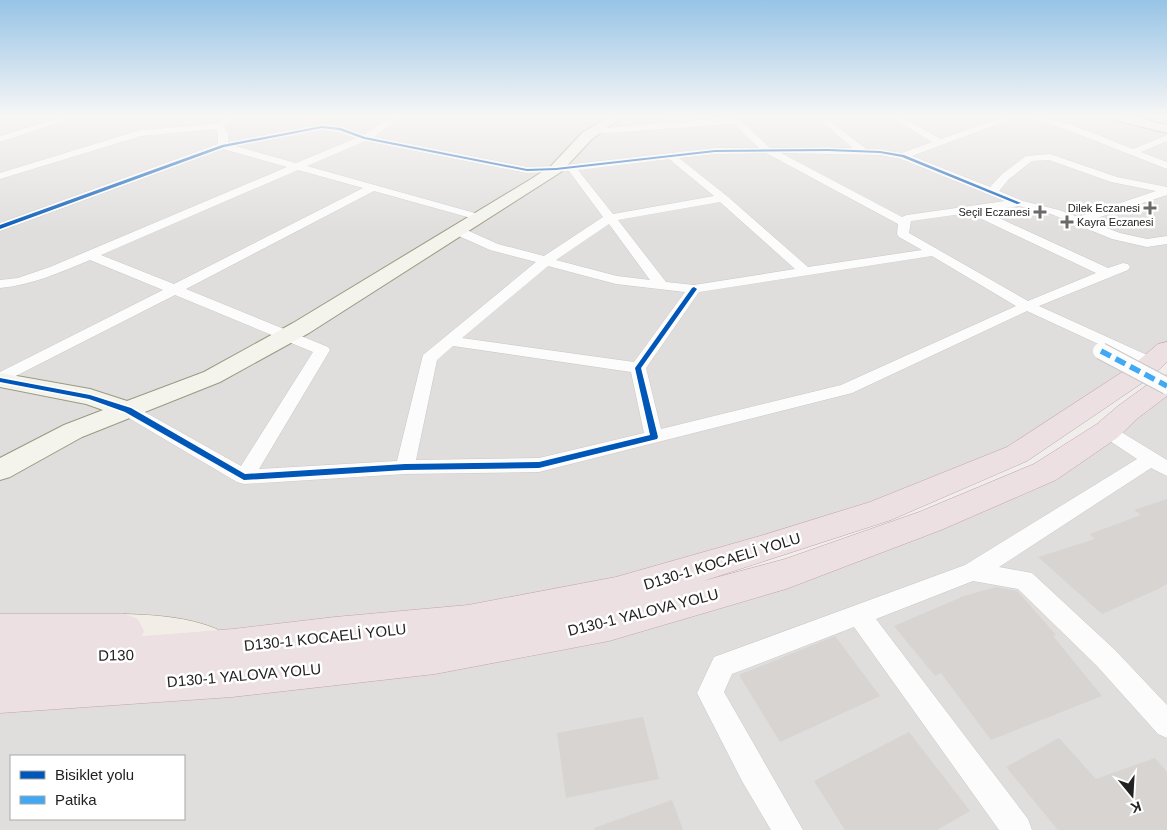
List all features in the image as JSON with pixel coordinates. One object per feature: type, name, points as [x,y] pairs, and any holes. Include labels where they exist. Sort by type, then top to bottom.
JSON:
[{"type":"highway","name":"D130-1 YALOVA YOLU","points":[[3,685],[232,678],[435,656],[609,624],[786,574],[930,521],[1045,472],[1107,431],[1128,412],[1163,370]]},
{"type":"highway","name":"D130-1 KOCAELİ YOLU","points":[[232,647],[334,634],[468,622],[616,593],[760,550],[880,510],[1017,454],[1163,370]]},
{"type":"highway","points":[[0,631],[125,631]]},
{"type":"highway","name":"D130","points":[[3,685],[33,659],[55,656],[144,654],[232,647]]},
{"type":"main road","points":[[125,631],[156,632],[232,647]]},
{"type":"street","points":[[0,176],[66,156]]},
{"type":"street","points":[[0,227],[196,156]]},
{"type":"street","points":[[256,156],[478,216]]},
{"type":"street","points":[[0,284],[20,282],[34,278],[322,156]]},
{"type":"street","points":[[454,156],[527,170],[671,156],[723,198],[808,273]]},
{"type":"street","points":[[0,470],[73,430],[212,377],[287,335],[478,216],[563,168],[572,156]]},
{"type":"street","points":[[778,156],[904,224]]},
{"type":"street","points":[[903,156],[1019,203],[1055,212],[1116,236],[1147,243],[1167,240]]},
{"type":"street","points":[[1143,156],[1167,166]]},
{"type":"street","points":[[992,192],[1005,176],[1029,158],[1050,157],[1115,180],[1167,190]]},
{"type":"street","points":[[563,168],[610,218],[662,286]]},
{"type":"street","points":[[0,379],[372,188]]},
{"type":"street","points":[[1077,221],[1167,190]]},
{"type":"street","points":[[405,467],[429,358],[449,341],[544,262],[610,218],[723,198]]},
{"type":"street","points":[[1019,203],[907,218],[903,234],[1027,306],[1163,370]]},
{"type":"street","points":[[968,209],[1108,274]]},
{"type":"street","points":[[456,230],[494,247],[616,280],[694,289],[808,273],[933,252]]},
{"type":"street","points":[[90,255],[322,350],[244,477]]},
{"type":"street","points":[[0,379],[90,397],[128,410],[244,477],[405,467],[539,465],[846,389],[1027,306],[1123,267]]},
{"type":"street","points":[[654,437],[638,368],[694,289]]},
{"type":"street","points":[[449,341],[638,368]]},
{"type":"street","points":[[1101,351],[1163,370]]},
{"type":"street","points":[[788,830],[752,771],[710,693],[723,665],[973,572],[1159,464],[1107,431]]},
{"type":"street","points":[[973,572],[1024,580],[1106,658],[1167,725]]},
{"type":"street","points":[[859,615],[1017,830]]},
{"type":"shaded area","points":[[0,156],[1167,156],[1167,349],[1017,454],[760,550],[335,634],[0,637]]},
{"type":"shaded area","points":[[1167,388],[1167,830],[0,830],[0,693],[609,624],[1045,472]]},
{"type":"building","points":[[1167,499],[1167,584],[1156,590],[1102,614],[1038,557],[1095,539],[1090,534],[1141,515],[1134,510]]},
{"type":"building","points":[[996,587],[1017,591],[1020,594],[1056,635],[1053,636],[1102,696],[991,740],[941,673],[935,676],[894,626],[964,596]]},
{"type":"building","points":[[835,636],[880,696],[780,742],[739,675]]},
{"type":"building","points":[[643,717],[659,779],[566,798],[557,733]]},
{"type":"building","points":[[909,732],[970,811],[937,830],[845,830],[814,781]]},
{"type":"building","points":[[1059,738],[1096,779],[1155,758],[1167,772],[1167,830],[1058,830],[1006,767]]},
{"type":"building","points":[[672,800],[683,830],[595,830],[594,828]]},
{"type":"marked path","points":[[1101,351],[1167,386]]},
{"type":"cycle path","points":[[0,227],[196,156]]},
{"type":"cycle path","points":[[454,156],[527,170],[556,169],[673,156]]},
{"type":"cycle path","points":[[901,156],[1019,203]]},
{"type":"cycle path","points":[[0,380],[90,397],[128,410],[244,477],[405,467],[539,465],[654,437],[638,368],[694,289]]},
{"type":"place","name":"Dilek Eczanesi","points":[[1150,208]]},
{"type":"place","name":"Seçil Eczanesi","points":[[1040,212]]},
{"type":"place","name":"Kayra Eczanesi","points":[[1067,222]]}]
